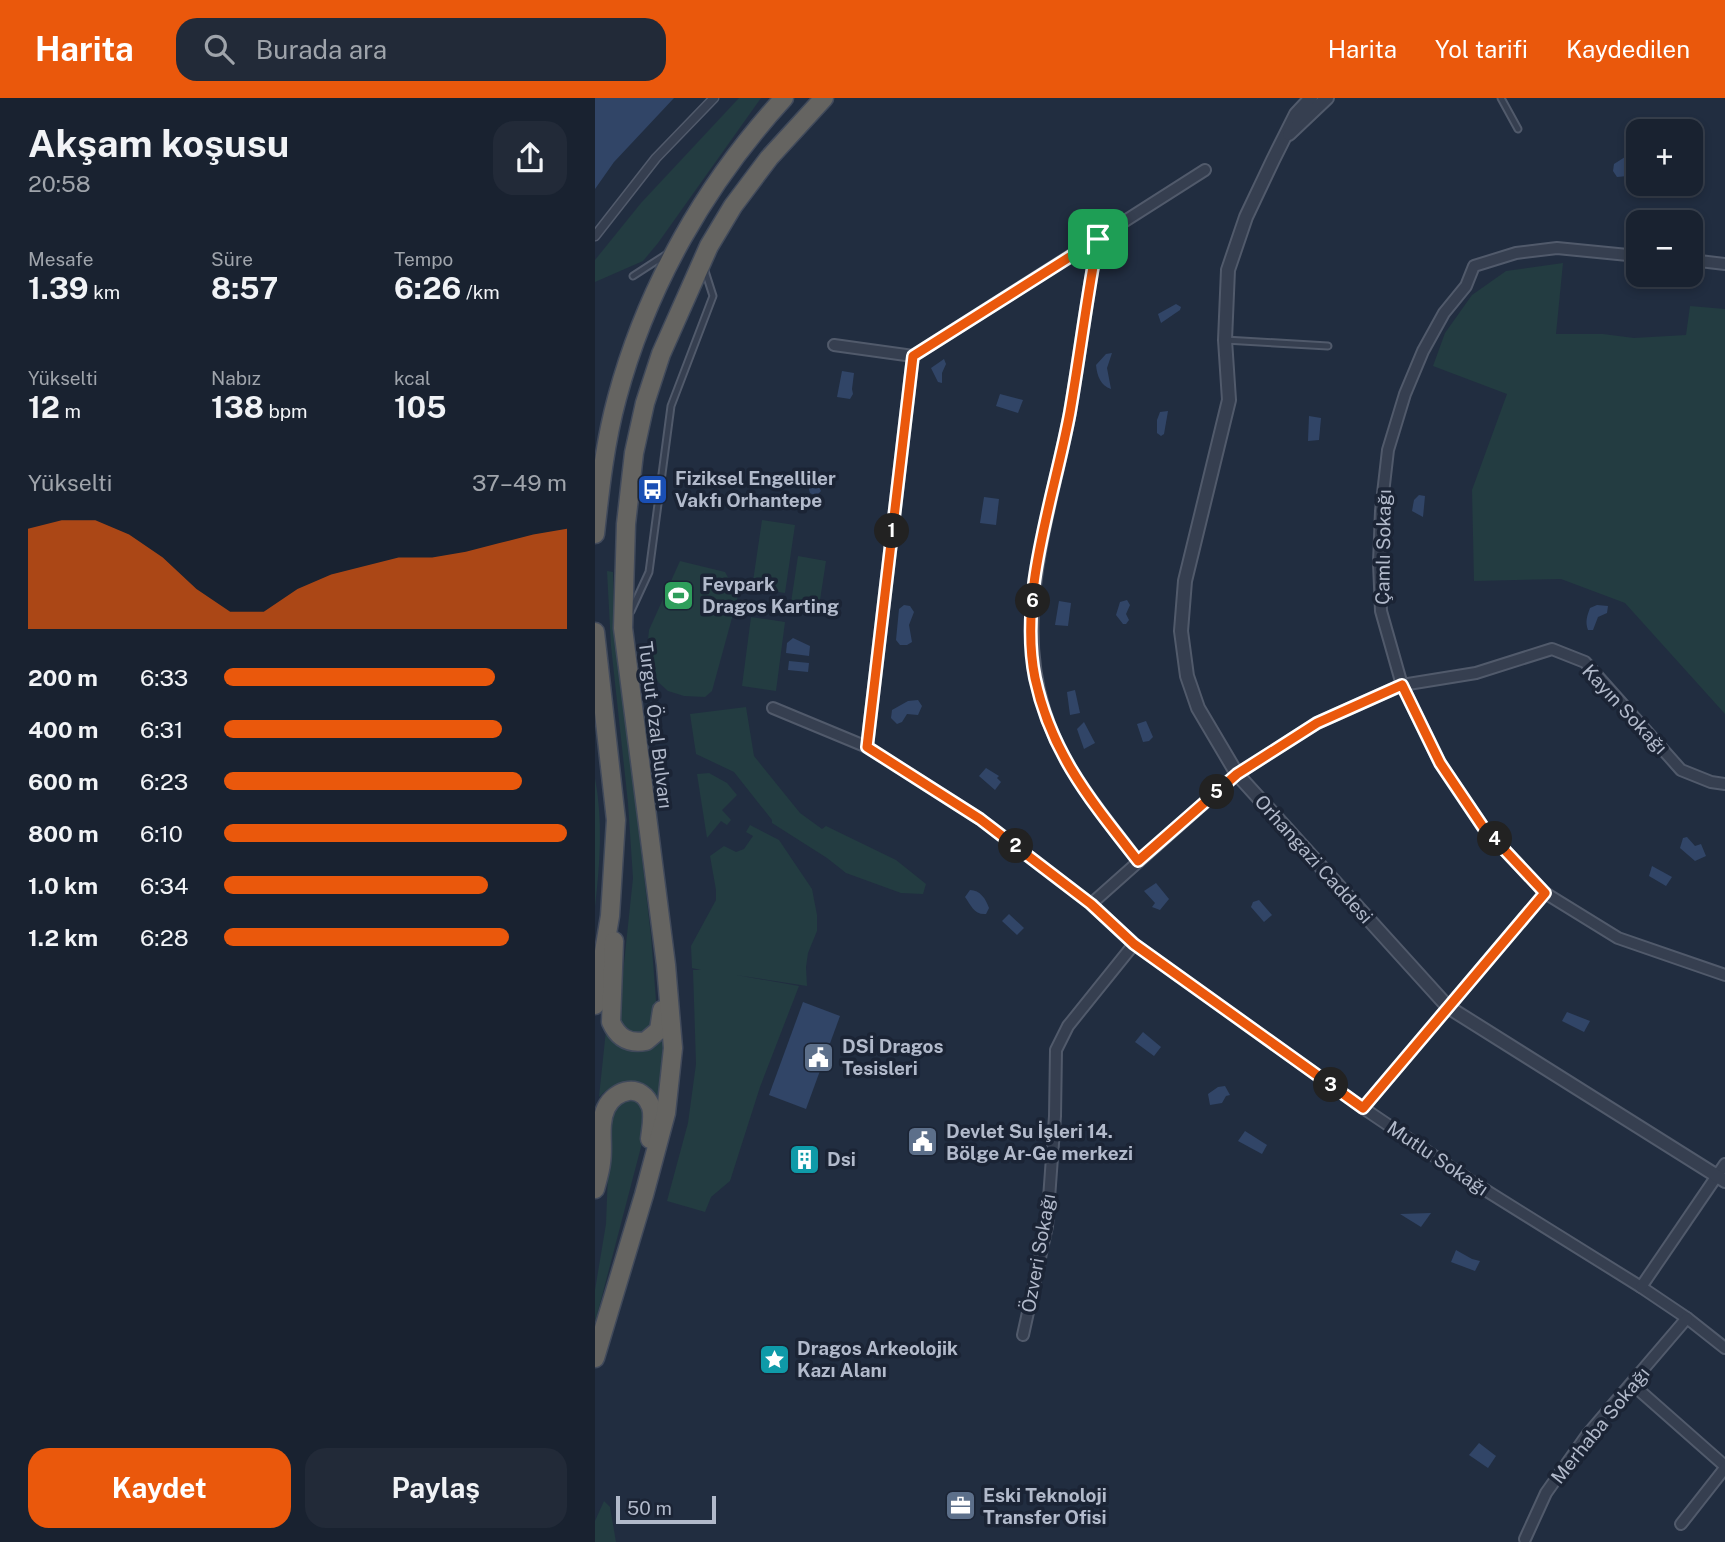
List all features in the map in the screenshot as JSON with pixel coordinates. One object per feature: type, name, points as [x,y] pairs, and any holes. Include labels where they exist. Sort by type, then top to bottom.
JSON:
[{"type":"highway","points":[[595,534],[603,468],[617,398],[633,347],[676,248],[701,204],[735,157],[784,98]]},
{"type":"highway","name":"Turgut Özal Bulvarı","points":[[595,1358],[666,1113],[673,1048],[623,628],[623,568],[629,488],[640,428],[661,354],[701,262],[747,187],[769,158],[824,98]]},
{"type":"highway","points":[[595,632],[616,820],[610,916],[595,1005]]},
{"type":"highway","points":[[610,916],[614,943],[611,1022],[615,1032],[621,1037],[638,1043],[646,1041],[659,1030],[666,973]]},
{"type":"highway","points":[[595,1189],[601,1161],[605,1111],[612,1097],[630,1090],[642,1094],[652,1110],[644,1195]]},
{"type":"street","points":[[595,236],[656,158],[714,98]]},
{"type":"street","name":"Orhangazi Caddesi","points":[[1311,98],[1296,114],[1246,217],[1228,270],[1225,340],[1229,400],[1185,581],[1181,631],[1187,676],[1198,708],[1237,774],[1448,1007],[1722,1179]]},
{"type":"street","name":"Orhangazi Caddesi","points":[[1284,139],[1327,98]]},
{"type":"street","points":[[834,345],[913,356],[1205,170]]},
{"type":"street","points":[[1098,239],[1070,411],[1034,582],[1032,641],[1035,677],[1061,756],[1138,861]]},
{"type":"street","name":"Çamlı Sokağı","points":[[1626,255],[1557,248],[1517,253],[1475,266],[1466,286],[1444,313],[1423,351],[1405,394],[1388,450],[1381,511],[1381,611],[1402,685],[1440,763],[1483,827],[1545,893],[1618,938],[1725,975]]},
{"type":"street","points":[[1703,261],[1725,264]]},
{"type":"street","points":[[867,747],[913,356]]},
{"type":"street","name":"Kayın Sokağı","points":[[1091,904],[1237,774],[1317,723],[1402,685],[1476,673],[1552,649],[1585,662],[1681,770],[1711,782],[1725,784]]},
{"type":"street","name":"Mutlu Sokağı","points":[[773,708],[867,747],[980,819],[1091,904],[1134,944],[1363,1108],[1473,1184],[1641,1287],[1725,1348]]},
{"type":"street","points":[[1363,1108],[1545,893]]},
{"type":"street","name":"Özveri Sokağı","points":[[1023,1335],[1047,1226],[1055,1116],[1056,1050],[1068,1026],[1134,944]]},
{"type":"street","points":[[1641,1287],[1722,1179],[1725,1164]]},
{"type":"street","name":"Merhaba Sokağı","points":[[1525,1539],[1546,1493],[1587,1435],[1687,1318]]},
{"type":"street","points":[[1632,1384],[1725,1467],[1681,1524]]},
{"type":"lane","points":[[1501,98],[1518,129]]},
{"type":"lane","points":[[633,276],[676,248]]},
{"type":"lane","points":[[623,628],[649,572],[671,406],[713,296],[701,262]]},
{"type":"lane","points":[[1225,340],[1328,346]]},
{"type":"green space","points":[[739,98],[761,98],[658,243],[643,261],[595,282],[595,260],[641,203]]},
{"type":"green space","points":[[1563,263],[1556,334],[1603,334],[1634,338],[1686,335],[1690,306],[1725,309],[1725,714],[1625,603],[1561,579],[1474,581],[1472,490],[1507,394],[1433,366],[1445,333],[1472,295],[1506,271]]},
{"type":"green space","points":[[762,520],[795,525],[785,593],[752,588]]},
{"type":"green space","points":[[798,556],[826,561],[818,613],[790,609]]},
{"type":"green space","points":[[680,561],[725,572],[738,596],[712,691],[705,697],[684,696],[668,691],[657,681],[648,640],[649,630]]},
{"type":"green space","points":[[607,571],[613,572],[614,617],[651,936],[657,1013],[656,1020],[645,1035],[627,1034],[618,1020],[633,878],[628,803],[611,646]]},
{"type":"green space","points":[[751,617],[785,622],[776,691],[742,686]]},
{"type":"green space","points":[[746,707],[754,756],[800,813],[822,829],[826,826],[896,860],[926,884],[923,894],[901,893],[846,873],[772,823],[734,772],[696,754],[690,714]]},
{"type":"green space","points":[[709,773],[727,783],[737,795],[722,810],[731,820],[727,825],[721,821],[707,838],[697,774]]},
{"type":"green space","points":[[595,778],[600,842],[595,907]]},
{"type":"green space","points":[[750,825],[779,840],[812,889],[817,931],[808,953],[807,986],[736,975],[799,986],[760,1087],[730,1181],[711,1197],[705,1212],[667,1201],[688,1123],[696,1064],[693,970],[701,970],[692,968],[691,946],[716,900],[710,856],[724,846],[736,852],[744,849],[753,836],[746,832]]},
{"type":"green space","points":[[606,1030],[618,1044],[632,1051],[648,1049],[665,1040],[661,1100],[647,1087],[630,1083],[614,1086],[599,1097]]},
{"type":"green space","points":[[622,1098],[641,1100],[647,1124],[595,1323],[595,1290],[606,1224],[610,1120],[613,1107]]},
{"type":"green space","points":[[604,1501],[610,1507],[616,1542],[595,1542],[595,1521]]},
{"type":"water","points":[[595,98],[674,98],[614,162],[595,189]]},
{"type":"water","points":[[1626,157],[1626,176],[1617,177],[1613,171],[1614,164]]},
{"type":"water","points":[[1176,304],[1181,307],[1180,310],[1161,323],[1158,314]]},
{"type":"water","points":[[1112,353],[1107,368],[1111,389],[1100,380],[1096,365],[1106,354]]},
{"type":"water","points":[[944,359],[946,364],[942,383],[938,382],[931,368]]},
{"type":"water","points":[[842,371],[854,373],[853,394],[850,399],[837,397]]},
{"type":"water","points":[[1000,394],[1023,400],[1018,413],[996,406]]},
{"type":"water","points":[[1168,411],[1164,434],[1161,436],[1157,433],[1157,420],[1160,412]]},
{"type":"water","points":[[1309,416],[1321,418],[1319,440],[1308,441]]},
{"type":"water","points":[[809,474],[819,474],[816,481],[821,491],[816,496],[810,493],[807,482]]},
{"type":"water","points":[[1419,495],[1425,496],[1423,517],[1412,511],[1414,500]]},
{"type":"water","points":[[984,497],[999,499],[996,525],[980,523]]},
{"type":"water","points":[[1127,600],[1130,605],[1126,614],[1129,620],[1123,624],[1116,615],[1120,602]]},
{"type":"water","points":[[1059,601],[1071,603],[1068,626],[1055,625]]},
{"type":"water","points":[[904,605],[910,606],[914,612],[909,625],[912,642],[900,645],[896,640],[899,609]]},
{"type":"water","points":[[1597,605],[1608,606],[1607,613],[1598,617],[1593,630],[1588,630],[1590,608]]},
{"type":"water","points":[[793,638],[810,646],[809,656],[786,653],[787,643]]},
{"type":"water","points":[[789,661],[809,663],[808,672],[788,670]]},
{"type":"water","points":[[1075,690],[1080,713],[1070,715],[1067,692]]},
{"type":"water","points":[[918,700],[922,706],[918,715],[907,714],[902,722],[897,724],[891,718],[892,710],[908,701]]},
{"type":"water","points":[[1146,721],[1153,737],[1143,742],[1137,724]]},
{"type":"water","points":[[1084,722],[1095,743],[1084,749],[1077,729]]},
{"type":"water","points":[[986,768],[999,776],[997,778],[1001,782],[995,790],[979,776]]},
{"type":"water","points":[[1687,837],[1695,846],[1701,844],[1706,856],[1695,861],[1680,848],[1683,838]]},
{"type":"water","points":[[1652,866],[1672,877],[1666,886],[1649,876]]},
{"type":"water","points":[[1156,883],[1169,899],[1160,910],[1152,907],[1155,903],[1144,891]]},
{"type":"water","points":[[970,890],[980,893],[984,898],[989,908],[986,914],[976,911],[965,897]]},
{"type":"water","points":[[1259,900],[1272,915],[1264,922],[1251,907],[1253,902]]},
{"type":"water","points":[[1009,914],[1024,928],[1017,935],[1002,921]]},
{"type":"water","points":[[803,1002],[840,1016],[806,1109],[769,1095]]},
{"type":"water","points":[[1567,1012],[1590,1021],[1584,1032],[1562,1021]]},
{"type":"water","points":[[1143,1032],[1161,1047],[1154,1056],[1135,1042]]},
{"type":"water","points":[[1225,1086],[1230,1095],[1226,1096],[1222,1103],[1210,1105],[1208,1094]]},
{"type":"water","points":[[1245,1131],[1267,1145],[1262,1154],[1238,1141]]},
{"type":"water","points":[[1431,1213],[1421,1227],[1400,1214]]},
{"type":"water","points":[[1456,1250],[1480,1261],[1475,1271],[1451,1262]]},
{"type":"water","points":[[1479,1443],[1496,1456],[1488,1468],[1469,1455]]},
{"type":"place","name":"Fiziksel Engelliler Vakfı Orhantepe","points":[[652,489]]},
{"type":"place","name":"Fevpark Dragos Karting","points":[[679,595]]},
{"type":"place","name":"DSİ Dragos Tesisleri","points":[[819,1057]]},
{"type":"place","name":"Devlet Su İşleri 14. Bölge Ar-Ge merkezi","points":[[923,1142]]},
{"type":"place","name":"Dsi","points":[[804,1159]]},
{"type":"place","name":"Dragos Arkeolojik Kazı Alanı","points":[[774,1359]]},
{"type":"place","name":"Eski Teknoloji Transfer Ofisi","points":[[960,1506]]},
{"type":"route","points":[[1098,239],[1070,411],[1034,582],[1032,641],[1035,677],[1044,710],[1061,756],[1085,792],[1138,861],[1237,774],[1317,723],[1402,685],[1440,763],[1483,827],[1545,893],[1363,1108],[1134,944],[1091,904],[980,819],[867,747],[913,356],[1098,239]]}]
